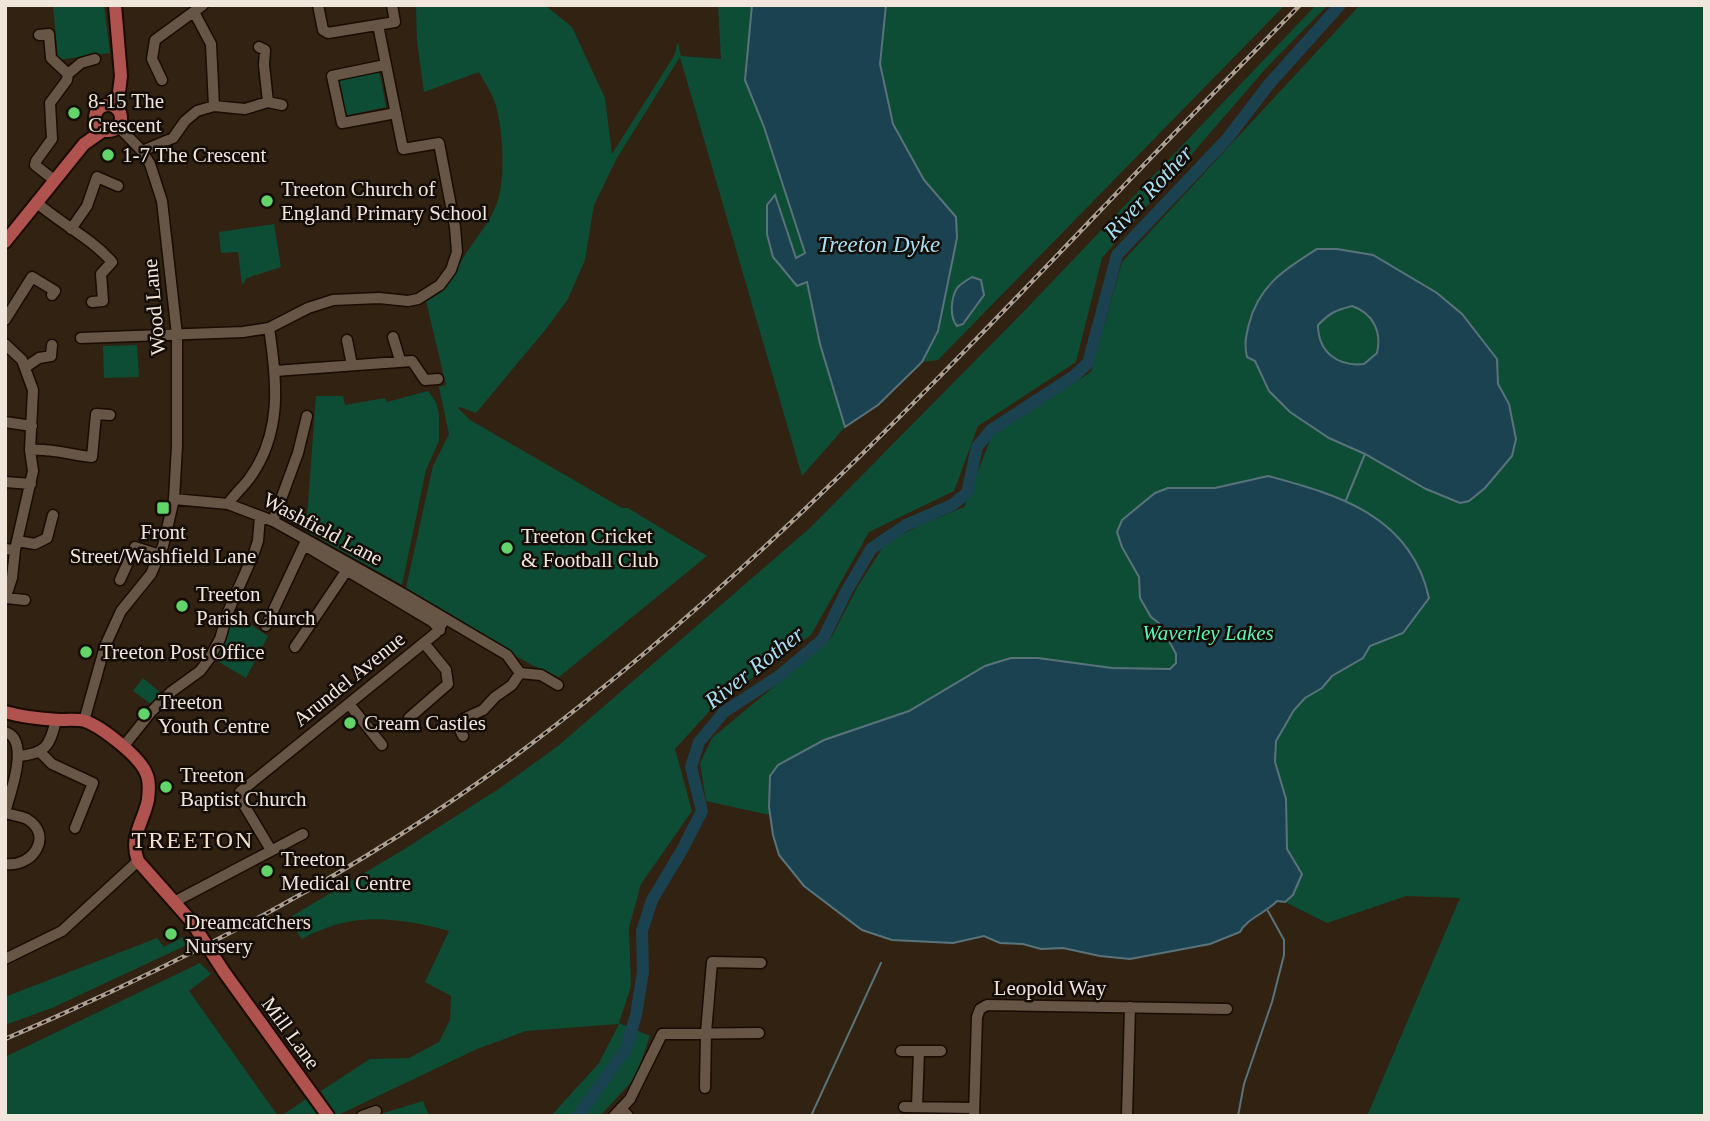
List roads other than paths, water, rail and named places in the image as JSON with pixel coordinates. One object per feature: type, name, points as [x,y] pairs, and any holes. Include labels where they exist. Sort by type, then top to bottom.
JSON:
[{"type":"main road","points":[[111,108],[121,76],[115,5]]},
{"type":"main road","points":[[84,144],[98,111],[111,108]]},
{"type":"main road","points":[[95,119],[98,126],[112,131],[121,117],[111,108]]},
{"type":"main road","points":[[5,242],[84,144],[104,130]]},
{"type":"main road","points":[[5,712],[56,720],[84,721],[97,727],[141,763],[148,778],[148,798],[134,837],[133,845],[138,861]]},
{"type":"main road","name":"Mill Lane","points":[[138,861],[191,921],[224,972],[328,1116]]},
{"type":"street","points":[[162,80],[152,59],[155,40],[203,5]]},
{"type":"street","points":[[318,5],[325,33],[395,22],[392,5]]},
{"type":"street","points":[[194,12],[211,44],[214,106]]},
{"type":"street","points":[[81,338],[243,332],[269,328],[308,308],[333,300],[379,298],[408,301],[418,299],[440,285],[452,270],[457,252],[439,143],[403,149],[377,25]]},
{"type":"street","points":[[39,35],[49,34],[51,58],[68,74]]},
{"type":"street","points":[[265,47],[268,103]]},
{"type":"street","points":[[54,180],[35,165],[52,139],[50,103],[67,80],[68,74],[81,63],[95,59]]},
{"type":"street","points":[[385,65],[332,76],[342,123],[396,113]]},
{"type":"street","points":[[142,151],[173,138],[191,116],[214,106],[245,109],[268,103],[282,105]]},
{"type":"street","name":"Wood Lane","points":[[84,721],[105,646],[121,611],[142,588],[160,555],[174,499],[178,413],[177,335],[162,201],[155,177],[142,151],[118,125]]},
{"type":"street","points":[[71,229],[87,206],[96,177],[118,186]]},
{"type":"street","points":[[36,202],[53,217],[96,244],[112,262],[101,274],[103,300],[92,302]]},
{"type":"street","points":[[5,320],[28,274],[55,290],[52,295]]},
{"type":"street","points":[[228,504],[249,479],[269,440],[275,411],[275,371],[269,328]]},
{"type":"street","points":[[393,337],[400,360]]},
{"type":"street","points":[[347,340],[352,365]]},
{"type":"street","points":[[5,344],[26,367],[33,390],[30,450],[33,471],[12,547],[6,598],[26,600]]},
{"type":"street","points":[[26,367],[39,358],[51,356],[52,345]]},
{"type":"street","points":[[275,371],[400,360],[412,361],[425,380],[438,379]]},
{"type":"street","points":[[30,450],[52,449],[70,455],[92,457],[96,409],[110,415]]},
{"type":"street","points":[[273,521],[298,453],[307,416]]},
{"type":"street","points":[[5,422],[32,425]]},
{"type":"street","points":[[5,482],[31,484]]},
{"type":"street","name":"Washfield Lane","points":[[174,499],[228,504],[273,521],[506,655],[520,673]]},
{"type":"street","points":[[12,547],[35,544],[47,538],[53,515]]},
{"type":"street","points":[[123,747],[162,700],[200,671],[209,659],[220,639],[228,612],[254,553],[260,516]]},
{"type":"street","points":[[266,626],[304,545],[433,622],[440,630]]},
{"type":"street","points":[[120,580],[135,547],[160,555]]},
{"type":"street","points":[[295,647],[347,570]]},
{"type":"street","name":"Arundel Avenue","points":[[271,850],[240,792],[440,630],[445,619]]},
{"type":"street","points":[[408,718],[447,684],[446,670],[424,643]]},
{"type":"street","points":[[463,736],[459,728],[463,719],[483,710],[512,685],[520,673],[541,675],[558,685]]},
{"type":"street","points":[[349,704],[382,745]]},
{"type":"street","points":[[18,757],[40,752],[52,737],[56,720]]},
{"type":"street","points":[[5,732],[16,738],[18,757],[5,813],[27,819],[35,826],[38,835],[38,850],[31,859],[23,863],[5,864]]},
{"type":"street","points":[[40,752],[52,764],[93,783],[75,828]]},
{"type":"street","points":[[174,902],[303,834]]},
{"type":"street","points":[[6,957],[62,930],[138,861]]},
{"type":"street","points":[[705,1088],[712,962],[761,963]]},
{"type":"street","name":"Leopold Way","points":[[974,1112],[977,1017],[987,1005],[1227,1009]]},
{"type":"street","points":[[1127,1116],[1130,1007]]},
{"type":"street","points":[[621,1113],[662,1034],[759,1033]]},
{"type":"street","points":[[901,1051],[941,1051]]},
{"type":"street","points":[[917,1107],[919,1051]]},
{"type":"street","points":[[904,1107],[974,1112]]},
{"type":"street","points":[[362,1116],[376,1111]]},
{"type":"water","name":"Treeton Dyke","points":[[752,5],[886,5],[880,64],[893,124],[924,180],[956,217],[957,238],[938,331],[922,362],[878,405],[845,427],[820,344],[807,282],[797,286],[773,257],[767,234],[767,205],[775,195],[796,258],[805,253],[764,127],[745,80]]},
{"type":"water","points":[[1317,249],[1337,249],[1373,255],[1437,293],[1462,314],[1497,359],[1498,384],[1509,404],[1516,439],[1512,456],[1485,488],[1469,501],[1460,503],[1426,489],[1365,454],[1329,438],[1290,412],[1269,391],[1255,361],[1247,357],[1249,324],[1253,310],[1266,288],[1284,271]],"holes":[[[1352,306],[1370,318],[1377,331],[1377,353],[1364,364],[1346,363],[1331,356],[1326,350],[1318,325],[1337,311]]]},
{"type":"water","points":[[972,277],[981,280],[984,295],[963,324],[957,326],[952,312],[954,296],[958,287]]},
{"type":"water","points":[[1268,476],[1345,501],[1389,528],[1406,547],[1420,570],[1429,598],[1403,633],[1370,646],[1363,658],[1332,676],[1322,688],[1305,698],[1294,710],[1276,741],[1275,762],[1286,799],[1287,849],[1302,874],[1293,895],[1285,902],[1277,901],[1247,923],[1240,932],[1210,944],[1130,959],[1063,948],[1041,949],[1023,944],[1000,943],[984,936],[953,943],[892,940],[862,930],[804,886],[779,855],[773,835],[769,807],[770,776],[778,765],[824,740],[909,711],[985,666],[1011,658],[1038,658],[1112,668],[1170,669],[1176,663],[1176,654],[1160,624],[1151,617],[1140,598],[1139,577],[1117,532],[1122,520],[1155,493],[1168,488],[1215,488]]},
{"type":"waterway","name":"River Rother","points":[[578,1116],[626,1049],[636,1015],[643,972],[642,931],[652,900],[702,811],[691,767],[699,742],[724,712],[779,676],[823,639],[871,549],[906,525],[952,505],[967,493],[977,447],[991,430],[1074,376],[1088,363],[1117,255],[1227,139],[1270,83],[1340,5]]},
{"type":"waterway","points":[[1346,500],[1365,454]]},
{"type":"waterway","points":[[1238,1116],[1244,1084],[1272,1002],[1284,955],[1284,940],[1268,911]]},
{"type":"waterway","points":[[811,1116],[881,963]]},
{"type":"railway","points":[[5,1039],[143,977],[277,908],[343,870],[470,788],[611,681],[688,616],[836,480],[1300,5]]},
{"type":"place","name":"8-15 The Crescent","points":[[74,113]]},
{"type":"place","name":"1-7 The Crescent","points":[[108,155]]},
{"type":"place","name":"Treeton Church of England Primary School","points":[[267,201]]},
{"type":"place","name":"Front Street/Washfield Lane","points":[[163,508]]},
{"type":"place","name":"Treeton Cricket & Football Club","points":[[507,548]]},
{"type":"place","name":"Treeton Parish Church","points":[[182,606]]},
{"type":"place","name":"Treeton Post Office","points":[[86,652]]},
{"type":"place","name":"Treeton Youth Centre","points":[[144,714]]},
{"type":"place","name":"Cream Castles","points":[[350,723]]},
{"type":"place","name":"Treeton Baptist Church","points":[[166,787]]},
{"type":"place","name":"Treeton Medical Centre","points":[[267,871]]},
{"type":"place","name":"Dreamcatchers Nursery","points":[[171,934]]},
{"type":"district","name":"TREETON","points":[[193,840]]},
{"type":"park label","name":"Waverley Lakes","points":[[1208,633]]}]
